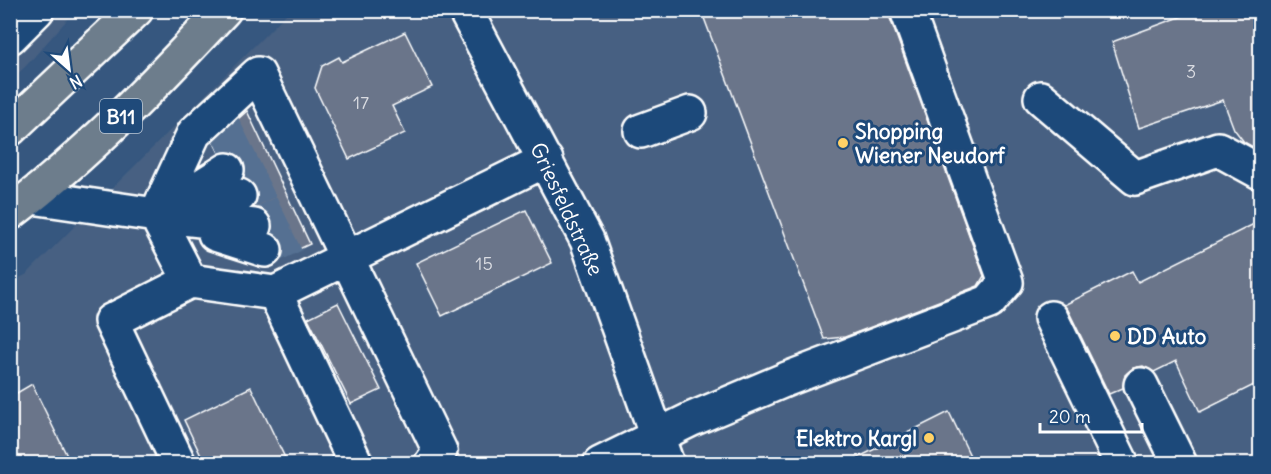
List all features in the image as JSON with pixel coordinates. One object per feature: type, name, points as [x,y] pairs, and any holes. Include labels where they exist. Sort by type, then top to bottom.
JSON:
[{"type":"main road","points":[[10,129],[136,10]]},
{"type":"main road","name":"B11","points":[[21,205],[148,91],[224,10]]},
{"type":"street","points":[[10,37],[37,10]]},
{"type":"street","points":[[600,464],[662,450],[787,379],[989,302],[1006,282],[907,10]]},
{"type":"street","name":"Griesfeldstraße","points":[[463,15],[546,160],[587,240],[662,450]]},
{"type":"street","points":[[156,215],[194,133],[258,75],[278,145],[311,213],[348,258],[440,451],[431,464]]},
{"type":"street","points":[[1041,98],[1135,178],[1218,149],[1260,172]]},
{"type":"street","points":[[641,131],[690,113]]},
{"type":"street","points":[[179,464],[111,321],[190,281],[275,293],[546,160]]},
{"type":"street","points":[[156,215],[227,169]]},
{"type":"street","points":[[21,205],[156,215],[259,238]]},
{"type":"street","points":[[156,215],[190,281]]},
{"type":"street","points":[[275,293],[356,464]]},
{"type":"street","points":[[1051,318],[1122,464]]},
{"type":"street","points":[[1141,385],[1180,464]]},
{"type":"shaded area","points":[[11,11],[75,11],[11,80]]},
{"type":"shaded area","points":[[289,11],[1260,11],[1260,463],[11,463],[10,283],[27,274]]},
{"type":"building","name":"Shopping Wiener Neudorf","points":[[701,10],[887,10],[984,276],[978,286],[845,337],[824,339]]},
{"type":"building","points":[[1199,10],[1260,10],[1260,151],[1244,142],[1234,129],[1223,100],[1139,128],[1112,42]]},
{"type":"building","points":[[405,32],[432,87],[392,106],[405,133],[349,159],[315,88],[322,66],[339,57],[342,62]]},
{"type":"building","points":[[247,111],[310,244],[282,257],[283,245],[271,232],[273,228],[271,218],[265,211],[254,207],[257,192],[252,183],[244,178],[246,169],[243,160],[235,153],[227,151],[219,153],[213,141]]},
{"type":"building","points":[[526,210],[552,263],[442,316],[416,263]]},
{"type":"building","points":[[1260,221],[1260,382],[1200,412],[1176,361],[1154,372],[1143,366],[1133,368],[1125,375],[1123,388],[1109,394],[1064,305],[1132,271],[1138,282]]},
{"type":"building","points":[[338,303],[381,390],[351,404],[308,318]]},
{"type":"building","points":[[32,384],[71,464],[10,464],[10,397]]},
{"type":"building","points":[[251,387],[288,464],[205,464],[184,420]]},
{"type":"building","name":"Elektro Kargl","points":[[949,412],[974,464],[845,464]]},
{"type":"tunnel","points":[[214,143],[253,124]]},
{"type":"tunnel","points":[[227,170],[266,151]]},
{"type":"tunnel","points":[[239,196],[278,177]]},
{"type":"tunnel","points":[[254,226],[293,207]]},
{"type":"tunnel","points":[[265,250],[304,231]]},
{"type":"place","name":"Shopping Wiener Neudorf","points":[[843,143]]},
{"type":"place","name":"DD Auto","points":[[1115,336]]},
{"type":"place","name":"Elektro Kargl","points":[[929,438]]}]
